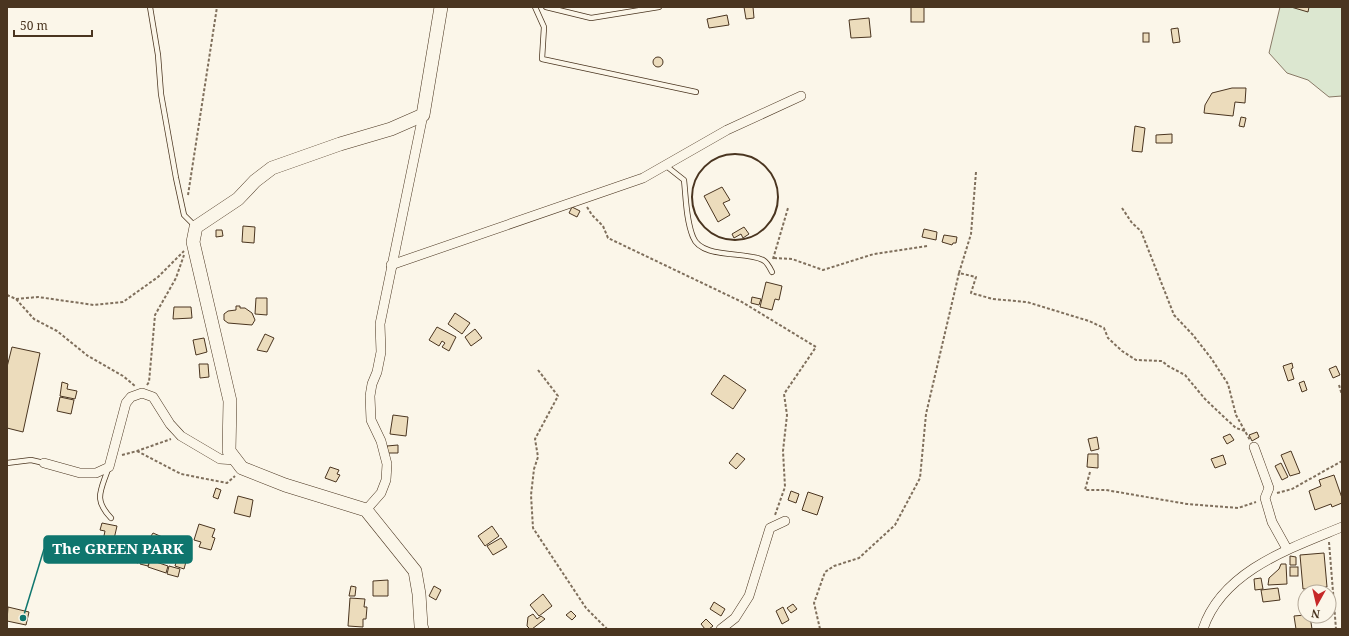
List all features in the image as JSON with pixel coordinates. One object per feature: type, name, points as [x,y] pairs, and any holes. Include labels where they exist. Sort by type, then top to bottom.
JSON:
[{"type":"street","points":[[366,510],[381,493],[386,480],[387,464],[381,441],[371,420],[370,396],[381,352],[380,324],[423,115],[441,7]]},
{"type":"street","points":[[391,265],[643,178],[727,130],[801,96]]},
{"type":"street","points":[[239,464],[229,451],[230,401],[193,242],[196,227],[238,199],[255,181],[272,168],[340,144],[391,129],[423,115]]},
{"type":"street","points":[[44,463],[80,473],[96,473],[109,467],[126,403],[131,397],[142,393],[153,396],[170,424],[181,436],[220,459],[239,464],[285,485],[366,510],[414,571],[419,594],[422,629]]},
{"type":"street","points":[[1254,447],[1269,488],[1265,498],[1272,522],[1287,549]]},
{"type":"street","points":[[721,629],[735,618],[749,596],[770,528],[785,521]]},
{"type":"street","points":[[1202,629],[1207,616],[1220,597],[1243,576],[1287,549],[1342,527]]},
{"type":"lane","points":[[150,7],[158,55],[161,94],[176,178],[184,216],[196,227]]},
{"type":"lane","points":[[535,7],[544,27],[542,59],[696,92]]},
{"type":"lane","points":[[546,7],[591,18],[659,7]]},
{"type":"lane","points":[[665,165],[684,180],[688,216],[693,239],[700,247],[719,252],[751,256],[764,261],[772,272]]},
{"type":"lane","points":[[7,463],[31,460],[44,463]]},
{"type":"lane","points":[[109,467],[99,498],[103,510],[111,518]]},
{"type":"path","points":[[184,216],[217,7]]},
{"type":"path","points":[[820,629],[814,603],[825,572],[834,566],[859,558],[895,525],[920,478],[926,414],[959,273],[971,234],[976,172]]},
{"type":"path","points":[[582,199],[592,215],[603,226],[608,238],[742,302],[816,348],[784,394],[787,415],[783,451],[786,487],[770,528]]},
{"type":"path","points":[[768,267],[774,258],[788,208]]},
{"type":"path","points":[[1122,208],[1132,223],[1141,231],[1174,315],[1193,335],[1211,358],[1228,384],[1236,415],[1254,447]]},
{"type":"path","points":[[774,258],[792,259],[823,270],[874,254],[927,246]]},
{"type":"path","points":[[7,295],[16,299],[34,319],[58,331],[88,356],[123,376],[142,393],[149,382],[155,315],[176,278],[186,249],[158,277],[123,302],[94,305],[38,297],[16,299]]},
{"type":"path","points":[[959,273],[976,277],[971,293],[993,299],[1027,302],[1089,321],[1104,328],[1108,338],[1122,351],[1136,360],[1162,361],[1185,375],[1205,399],[1225,418],[1236,428],[1245,431]]},
{"type":"path","points":[[538,370],[558,396],[535,439],[538,457],[534,469],[531,495],[532,528],[586,608],[606,629]]},
{"type":"path","points":[[1339,385],[1342,395]]},
{"type":"path","points":[[111,458],[181,436]]},
{"type":"path","points":[[137,451],[181,474],[227,483],[239,464]]},
{"type":"path","points":[[1269,488],[1276,493],[1292,488],[1342,461]]},
{"type":"path","points":[[1090,472],[1085,490],[1106,490],[1187,504],[1238,508],[1265,498]]},
{"type":"path","points":[[1328,533],[1336,629]]},
{"type":"green space","points":[[1280,7],[1342,7],[1342,96],[1329,97],[1308,80],[1287,73],[1269,53]]},
{"type":"building","points":[[744,7],[753,7],[754,18],[746,19]]},
{"type":"building","points":[[911,7],[924,7],[924,22],[911,22]]},
{"type":"building","points":[[1291,7],[1309,7],[1308,12]]},
{"type":"building","points":[[727,15],[729,25],[709,28],[707,19]]},
{"type":"building","points":[[869,18],[871,37],[851,38],[849,20]]},
{"type":"building","points":[[1178,28],[1180,42],[1173,43],[1171,29]]},
{"type":"building","points":[[1143,33],[1149,33],[1149,42],[1143,42]]},
{"type":"building","points":[[658,57],[663,62],[658,67],[653,62]]},
{"type":"building","points":[[1232,88],[1246,88],[1245,103],[1235,102],[1233,116],[1204,113],[1205,105],[1212,93]]},
{"type":"building","points":[[1241,117],[1246,118],[1244,127],[1239,126]]},
{"type":"building","points":[[1135,126],[1145,128],[1142,152],[1132,151]]},
{"type":"building","points":[[1172,134],[1172,143],[1156,143],[1156,135]]},
{"type":"building","points":[[722,187],[730,200],[723,203],[730,215],[718,222],[704,196]]},
{"type":"building","points":[[572,207],[580,211],[577,217],[569,213]]},
{"type":"building","points":[[243,226],[255,227],[254,243],[242,242]]},
{"type":"building","points":[[744,227],[749,234],[743,238],[741,234],[734,238],[732,234]]},
{"type":"building","points":[[924,229],[937,232],[936,240],[922,237]]},
{"type":"building","points":[[216,230],[222,230],[223,236],[216,237]]},
{"type":"building","points":[[944,235],[957,237],[956,243],[953,243],[952,245],[942,242]]},
{"type":"building","points":[[766,282],[782,286],[779,300],[775,299],[772,310],[760,307]]},
{"type":"building","points":[[752,297],[761,299],[759,305],[751,303]]},
{"type":"building","points":[[256,298],[267,298],[267,315],[255,314]]},
{"type":"building","points":[[236,306],[245,308],[252,313],[255,320],[252,325],[228,323],[224,320],[224,314],[228,311],[236,310]]},
{"type":"building","points":[[174,307],[191,307],[192,318],[173,319]]},
{"type":"building","points":[[455,313],[470,323],[462,334],[448,324]]},
{"type":"building","points":[[437,327],[456,337],[449,351],[442,347],[445,343],[442,341],[439,346],[429,340]]},
{"type":"building","points":[[475,329],[482,338],[471,346],[465,337]]},
{"type":"building","points":[[265,334],[274,338],[267,352],[257,350]]},
{"type":"building","points":[[204,338],[207,352],[196,355],[193,340]]},
{"type":"building","points":[[12,347],[40,353],[23,432],[7,428],[7,367]]},
{"type":"building","points":[[1292,363],[1293,368],[1291,369],[1294,379],[1288,381],[1283,366]]},
{"type":"building","points":[[199,364],[208,364],[209,377],[200,378]]},
{"type":"building","points":[[1336,366],[1340,375],[1333,378],[1329,369]]},
{"type":"building","points":[[724,375],[746,390],[733,409],[711,394]]},
{"type":"building","points":[[1304,381],[1307,390],[1302,392],[1299,383]]},
{"type":"building","points":[[62,382],[68,384],[67,389],[77,391],[75,399],[60,396]]},
{"type":"building","points":[[60,397],[74,400],[71,414],[57,411]]},
{"type":"building","points":[[393,415],[408,417],[406,436],[390,434]]},
{"type":"building","points":[[1257,432],[1259,437],[1252,441],[1249,435]]},
{"type":"building","points":[[1230,434],[1234,440],[1227,444],[1223,437]]},
{"type":"building","points":[[1097,437],[1099,449],[1091,451],[1088,439]]},
{"type":"building","points":[[398,445],[398,453],[388,453],[387,446]]},
{"type":"building","points":[[1291,451],[1300,473],[1290,476],[1281,455]]},
{"type":"building","points":[[737,453],[745,459],[736,469],[729,463]]},
{"type":"building","points":[[1088,454],[1098,454],[1098,468],[1087,467]]},
{"type":"building","points":[[1223,455],[1226,464],[1215,468],[1211,459]]},
{"type":"building","points":[[1281,463],[1288,477],[1282,480],[1275,466]]},
{"type":"building","points":[[330,467],[339,470],[337,474],[340,475],[336,482],[325,478]]},
{"type":"building","points":[[1334,475],[1342,498],[1342,503],[1332,507],[1331,504],[1315,510],[1309,491],[1321,486],[1319,480]]},
{"type":"building","points":[[216,488],[221,490],[218,499],[213,497]]},
{"type":"building","points":[[791,491],[799,494],[796,503],[788,500]]},
{"type":"building","points":[[808,492],[823,497],[817,515],[802,510]]},
{"type":"building","points":[[238,496],[253,500],[250,517],[234,513]]},
{"type":"building","points":[[102,523],[117,526],[111,552],[101,550],[105,531],[100,530]]},
{"type":"building","points":[[199,524],[215,529],[212,537],[215,538],[211,550],[199,547],[201,542],[194,540]]},
{"type":"building","points":[[492,526],[499,536],[485,546],[478,536]]},
{"type":"building","points":[[153,533],[167,539],[163,546],[149,539]]},
{"type":"building","points":[[501,538],[507,547],[493,555],[487,546]]},
{"type":"building","points":[[120,544],[143,552],[138,563],[116,556]]},
{"type":"building","points":[[1324,553],[1327,584],[1303,584],[1300,555]]},
{"type":"building","points":[[143,556],[150,559],[148,566],[140,564]]},
{"type":"building","points":[[178,556],[187,558],[184,569],[175,566]]},
{"type":"building","points":[[1290,556],[1296,557],[1296,565],[1290,565]]},
{"type":"building","points":[[150,560],[168,566],[166,573],[148,567]]},
{"type":"building","points":[[1281,564],[1286,564],[1287,584],[1268,585],[1269,578],[1279,569]]},
{"type":"building","points":[[169,566],[180,569],[178,577],[167,574]]},
{"type":"building","points":[[1290,567],[1298,567],[1298,576],[1290,576]]},
{"type":"building","points":[[1261,578],[1263,589],[1255,590],[1254,579]]},
{"type":"building","points":[[388,580],[388,596],[373,596],[373,581]]},
{"type":"building","points":[[351,586],[356,587],[355,596],[349,596]]},
{"type":"building","points":[[434,586],[441,590],[436,600],[429,596]]},
{"type":"building","points":[[1278,588],[1280,600],[1263,602],[1261,590]]},
{"type":"building","points":[[543,594],[552,606],[539,616],[530,605]]},
{"type":"building","points":[[350,598],[365,599],[364,607],[367,607],[366,619],[363,619],[363,627],[348,626]]},
{"type":"building","points":[[714,602],[725,609],[721,616],[710,609]]},
{"type":"building","points":[[793,604],[797,609],[791,613],[787,608]]},
{"type":"building","points":[[8,607],[29,612],[26,625],[7,621]]},
{"type":"building","points":[[783,607],[789,620],[782,624],[776,611]]},
{"type":"building","points":[[571,611],[576,616],[572,620],[566,615]]},
{"type":"building","points":[[533,614],[537,619],[541,616],[545,619],[530,629],[527,626],[528,617]]},
{"type":"building","points":[[1294,616],[1297,616],[1297,624],[1311,624],[1312,629],[1296,629]]},
{"type":"building","points":[[706,619],[713,626],[709,629],[705,629],[701,624]]},
{"type":"wall","points":[[727,154],[743,154],[752,157],[766,166],[775,180],[778,189],[778,197],[778,205],[775,214],[766,228],[752,237],[743,240],[727,240],[711,233],[704,228],[699,221],[692,205],[692,189],[699,173],[704,166],[711,161],[727,154]]},
{"type":"place","name":"The GREEN PARK","points":[[23,618]]}]
